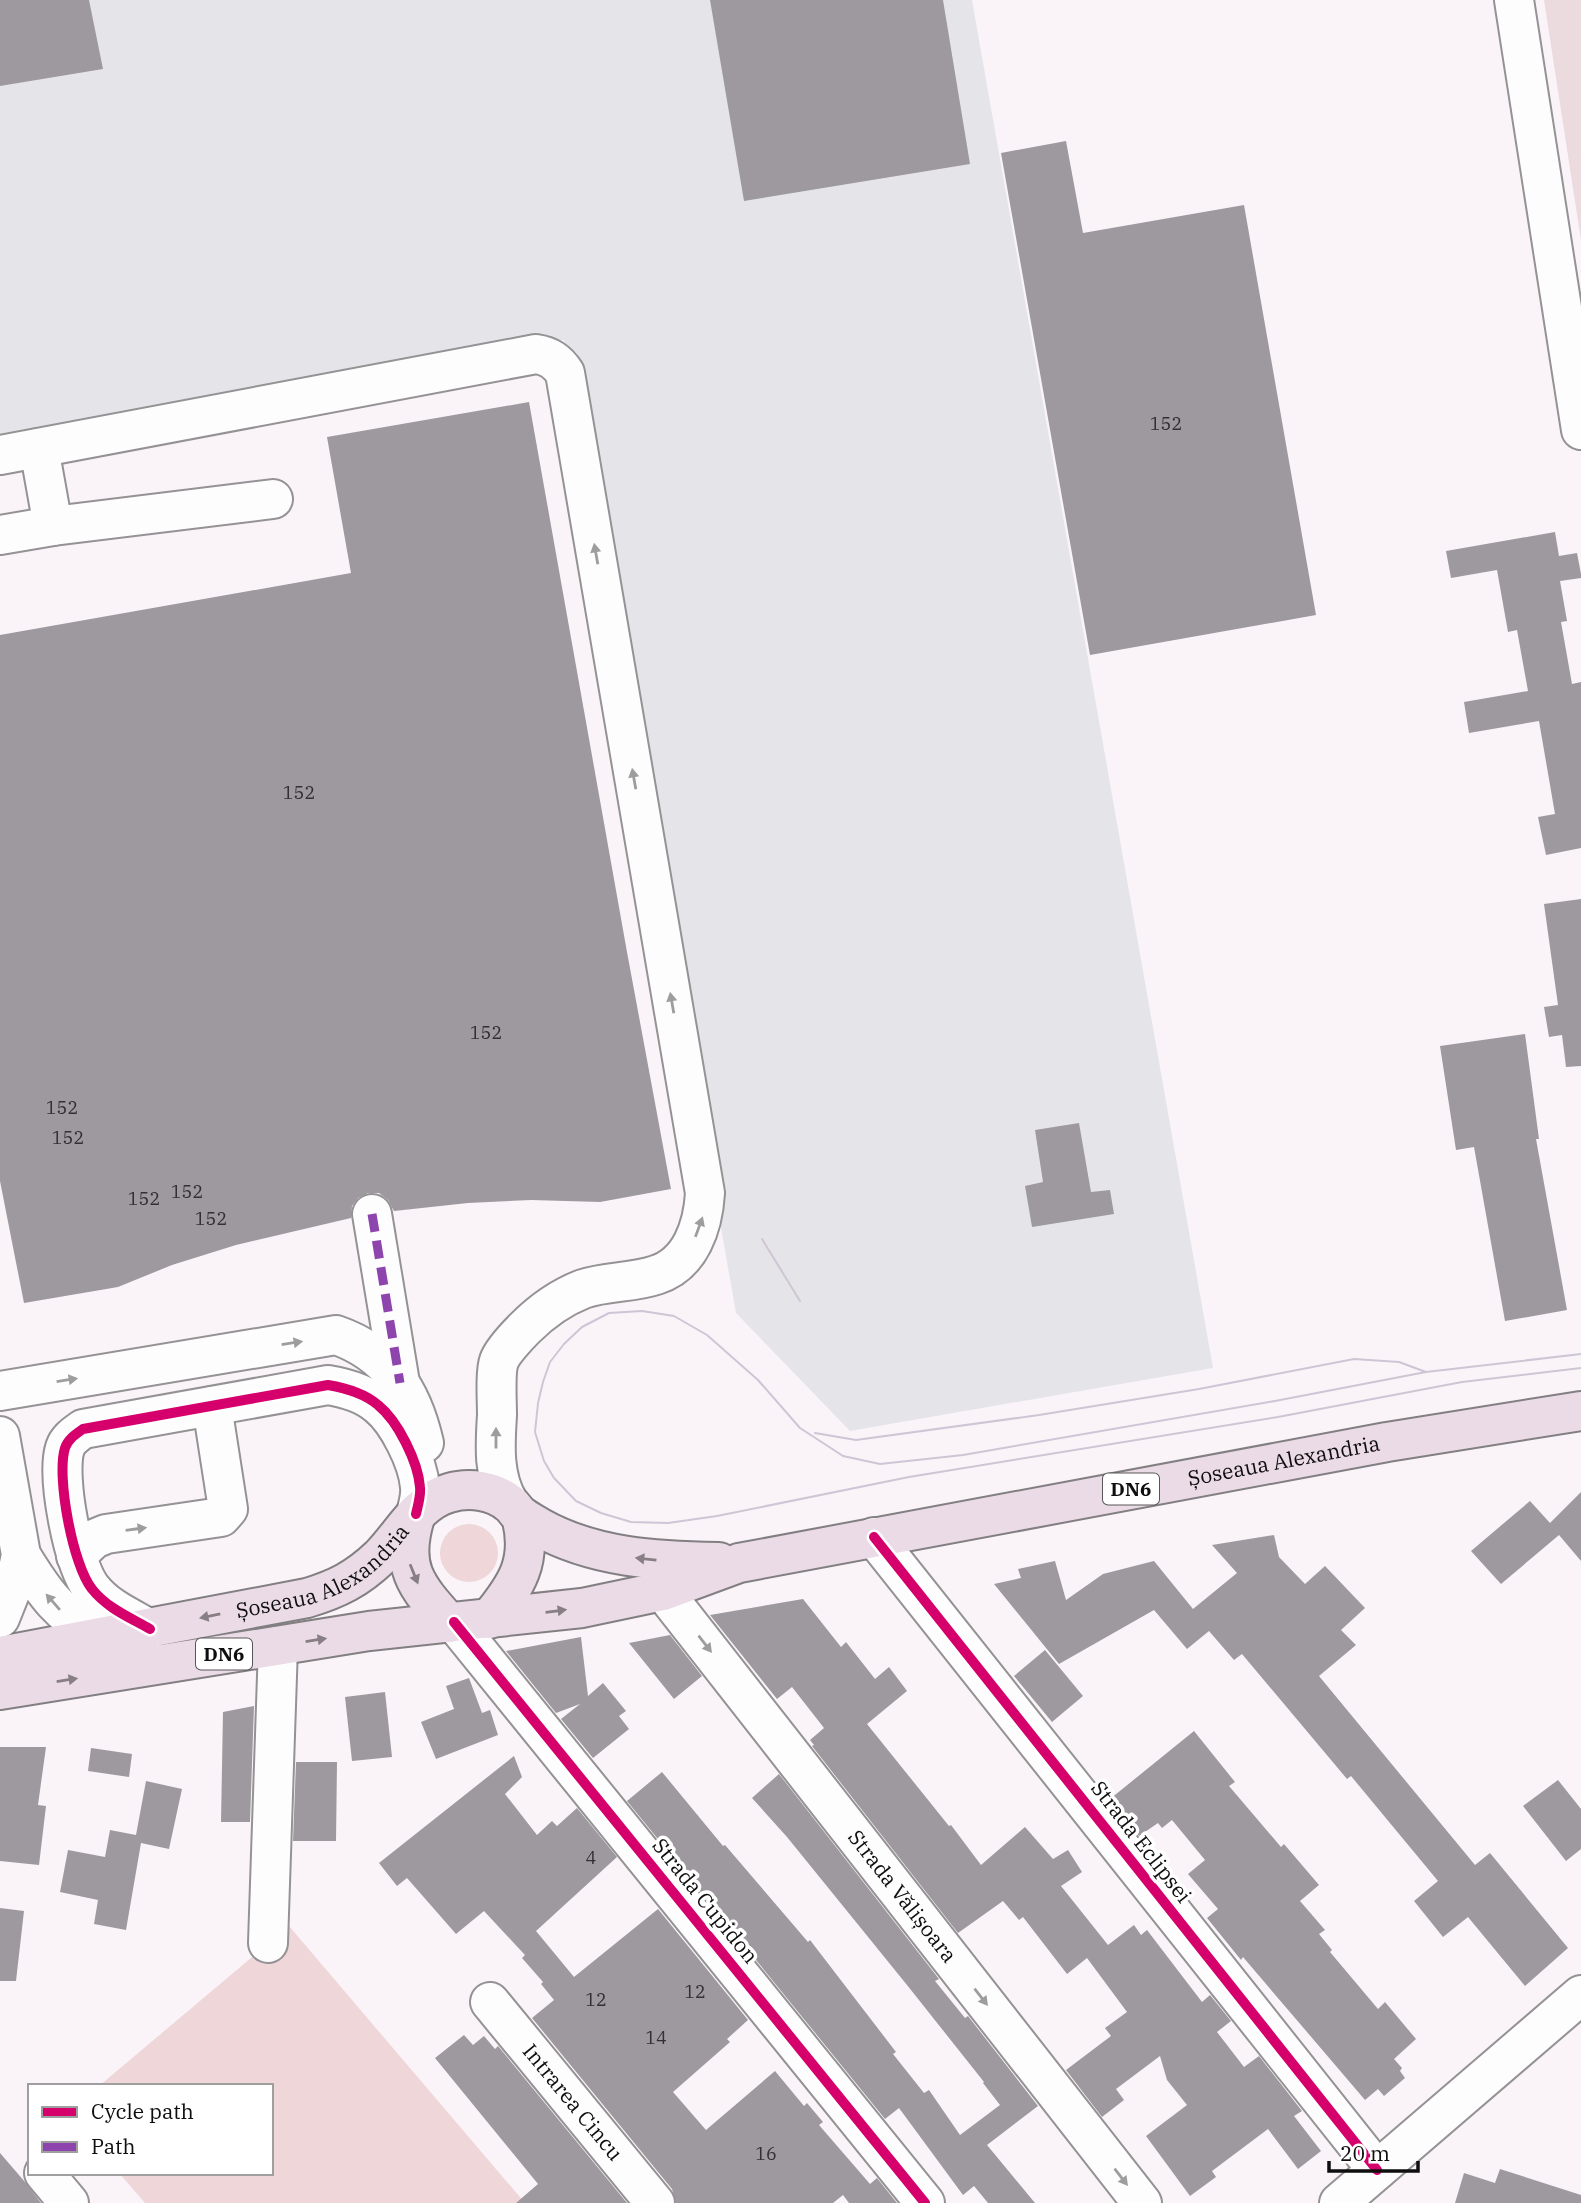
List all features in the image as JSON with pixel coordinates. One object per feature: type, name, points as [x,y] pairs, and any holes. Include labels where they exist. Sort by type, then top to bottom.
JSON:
[{"type":"main road","name":"Șoseaua Alexandria","points":[[0,1690],[369,1631],[582,1608],[663,1591],[739,1563],[1387,1442],[1581,1411]]},
{"type":"main road","name":"Șoseaua Alexandria","points":[[0,1656],[307,1598],[342,1586],[381,1555],[424,1507],[450,1493],[466,1490],[494,1495],[573,1544],[624,1556],[739,1563]]},
{"type":"main road","points":[[424,1507],[410,1539],[410,1564],[425,1596],[464,1621],[509,1594],[519,1577],[524,1561],[526,1536],[515,1510]]},
{"type":"street","points":[[1514,0],[1581,430]]},
{"type":"street","points":[[0,455],[536,354],[547,356],[558,363],[565,373],[705,1193],[700,1228],[682,1258],[669,1269],[655,1275],[585,1288],[553,1304],[517,1335],[499,1361],[496,1464],[502,1491],[515,1510]]},
{"type":"street","points":[[38,448],[53,527]]},
{"type":"street","points":[[0,536],[272,499]]},
{"type":"street","points":[[372,1214],[400,1383]]},
{"type":"street","points":[[0,1391],[336,1335],[356,1342],[373,1353],[390,1368],[400,1383],[424,1440],[424,1507]]},
{"type":"street","points":[[149,1629],[101,1599],[83,1577],[76,1556],[61,1470],[66,1446],[74,1435],[83,1429],[328,1385],[362,1394],[378,1404],[389,1416],[407,1447],[420,1485],[420,1499],[424,1507]]},
{"type":"street","points":[[76,1556],[94,1539],[106,1534],[221,1517],[226,1514],[228,1509],[212,1406]]},
{"type":"street","points":[[0,1436],[4,1480],[21,1555],[45,1592],[62,1612],[99,1637]]},
{"type":"street","name":"Strada Eclipsei","points":[[874,1537],[1377,2170]]},
{"type":"street","points":[[0,1618],[16,1578],[21,1555]]},
{"type":"street","name":"Strada Vălișoara","points":[[663,1591],[1142,2203]]},
{"type":"street","name":"Strada Cupidon","points":[[464,1621],[925,2203]]},
{"type":"street","points":[[268,1943],[278,1646]]},
{"type":"street","points":[[1339,2203],[1581,1995]]},
{"type":"street","name":"Intrarea Cincu","points":[[490,2002],[655,2203]]},
{"type":"street","points":[[45,2175],[69,2203]]},
{"type":"shaded area","points":[[0,0],[972,0],[1213,1368],[850,1431],[736,1313],[564,340],[0,442]]},
{"type":"shaded area","points":[[1544,0],[1581,0],[1581,240]]},
{"type":"shaded area","points":[[463,1524],[475,1524],[490,1532],[498,1547],[498,1559],[490,1574],[475,1582],[463,1582],[448,1574],[440,1559],[440,1547],[448,1532]]},
{"type":"shaded area","points":[[289,1926],[525,2203],[145,2203],[121,2175],[273,2175],[273,2084],[101,2084]]},
{"type":"building","points":[[0,0],[89,0],[103,69],[0,86]]},
{"type":"building","points":[[710,0],[943,0],[970,164],[744,201]]},
{"type":"building","points":[[1066,141],[1083,233],[1244,205],[1316,615],[1090,655],[1001,153]]},
{"type":"building","points":[[529,402],[671,1189],[600,1202],[531,1200],[394,1211],[388,1200],[379,1193],[368,1193],[358,1198],[352,1206],[351,1218],[236,1245],[172,1265],[118,1287],[24,1303],[0,1181],[0,635],[351,573],[327,437]]},
{"type":"building","points":[[1555,532],[1559,556],[1577,553],[1581,574],[1581,578],[1560,581],[1567,621],[1561,622],[1572,684],[1581,682],[1581,848],[1546,855],[1538,817],[1555,814],[1539,721],[1469,733],[1464,702],[1528,691],[1517,630],[1508,632],[1497,570],[1451,578],[1446,551]]},
{"type":"building","points":[[1581,899],[1581,1066],[1566,1067],[1562,1035],[1549,1037],[1544,1007],[1558,1005],[1544,904]]},
{"type":"building","points":[[1525,1034],[1539,1139],[1536,1139],[1567,1310],[1505,1321],[1474,1147],[1456,1150],[1440,1046]]},
{"type":"building","points":[[1079,1123],[1091,1192],[1110,1190],[1114,1214],[1032,1227],[1025,1186],[1043,1182],[1035,1130]]},
{"type":"building","points":[[1581,1492],[1581,1561],[1559,1535],[1501,1584],[1471,1551],[1530,1501],[1550,1523]]},
{"type":"building","points":[[1274,1535],[1279,1557],[1305,1584],[1325,1566],[1365,1608],[1341,1630],[1356,1645],[1319,1676],[1475,1865],[1490,1853],[1568,1948],[1525,1986],[1468,1917],[1443,1937],[1414,1901],[1438,1881],[1351,1776],[1347,1779],[1242,1654],[1234,1660],[1209,1631],[1187,1649],[1154,1610],[1059,1664],[994,1584],[1021,1578],[1018,1569],[1055,1561],[1066,1600],[1103,1574],[1154,1561],[1193,1609],[1237,1573],[1212,1545]]},
{"type":"building","points":[[803,1599],[841,1647],[846,1642],[875,1679],[889,1667],[907,1691],[867,1724],[981,1865],[1025,1827],[1053,1859],[1068,1850],[1082,1872],[1061,1886],[1108,1945],[1134,1925],[1141,1935],[1147,1930],[1202,2002],[1210,1995],[1231,2021],[1217,2032],[1244,2067],[1259,2056],[1302,2111],[1294,2116],[1321,2151],[1298,2169],[1268,2129],[1212,2171],[1216,2177],[1190,2196],[1146,2136],[1187,2105],[1167,2080],[1160,2056],[1116,2089],[1124,2100],[1102,2117],[1066,2070],[1111,2036],[1105,2028],[1127,2012],[1087,1958],[1067,1974],[1023,1917],[1019,1920],[1003,1901],[958,1933],[812,1746],[814,1745],[810,1740],[824,1728],[792,1687],[777,1699],[710,1615]]},
{"type":"building","points":[[670,1635],[702,1676],[674,1699],[629,1643]]},
{"type":"building","points":[[581,1637],[588,1696],[603,1683],[626,1711],[619,1716],[629,1729],[593,1758],[561,1719],[580,1704],[556,1713],[506,1651]]},
{"type":"building","points":[[1045,1650],[1083,1696],[1052,1722],[1014,1676]]},
{"type":"building","points":[[469,1678],[482,1713],[490,1710],[498,1735],[436,1759],[421,1722],[454,1709],[446,1686]]},
{"type":"building","points":[[385,1692],[392,1757],[352,1761],[345,1697]]},
{"type":"building","points":[[254,1706],[250,1822],[221,1822],[223,1712]]},
{"type":"building","points":[[1194,1731],[1235,1782],[1229,1786],[1281,1847],[1284,1844],[1319,1885],[1300,1901],[1325,1930],[1319,1934],[1332,1950],[1330,1952],[1378,2009],[1385,2002],[1416,2039],[1394,2059],[1402,2068],[1400,2071],[1405,2078],[1384,2096],[1378,2089],[1365,2100],[1207,1918],[1218,1909],[1188,1874],[1205,1860],[1172,1820],[1162,1828],[1158,1823],[1139,1836],[1110,1799]]},
{"type":"building","points":[[0,1747],[46,1747],[38,1805],[46,1806],[39,1865],[0,1861]]},
{"type":"building","points":[[91,1748],[132,1754],[129,1777],[88,1771]]},
{"type":"building","points":[[514,1756],[522,1777],[505,1794],[537,1835],[552,1821],[557,1826],[577,1808],[617,1857],[536,1931],[574,1977],[658,1909],[748,2020],[727,2039],[730,2042],[673,2092],[706,2130],[775,2071],[804,2106],[807,2103],[823,2122],[819,2125],[870,2184],[877,2178],[897,2203],[849,2203],[843,2195],[833,2203],[676,2203],[672,2189],[532,2018],[554,2000],[541,1984],[543,1982],[522,1958],[525,1955],[484,1911],[456,1934],[407,1878],[397,1886],[379,1863]]},
{"type":"building","points":[[296,1762],[337,1762],[336,1841],[293,1841]]},
{"type":"building","points":[[662,1772],[723,1846],[725,1845],[808,1942],[810,1940],[896,2052],[893,2054],[924,2093],[929,2090],[960,2135],[1000,2105],[907,1985],[752,1798],[779,1774],[939,1979],[935,1981],[965,2018],[968,2016],[1038,2106],[987,2145],[1035,2203],[988,2203],[974,2186],[963,2195],[899,2108],[885,2119],[627,1801]]},
{"type":"building","points":[[1558,1780],[1581,1809],[1581,1849],[1566,1861],[1523,1806]]},
{"type":"building","points":[[146,1781],[182,1789],[169,1849],[141,1843],[126,1930],[94,1924],[98,1900],[60,1892],[68,1850],[105,1857],[110,1830],[136,1835]]},
{"type":"building","points":[[0,1908],[24,1911],[16,1981],[0,1981]]},
{"type":"building","points":[[464,2035],[473,2045],[484,2036],[495,2049],[498,2046],[627,2203],[516,2203],[538,2184],[435,2058]]},
{"type":"building","points":[[0,2153],[25,2182],[41,2203],[0,2203]]},
{"type":"building","points":[[1500,2169],[1581,2195],[1581,2203],[1455,2203],[1464,2173],[1495,2183]]},
{"type":"tram line","points":[[762,1239],[800,1301]]},
{"type":"tram line","points":[[1581,1354],[1426,1372],[963,1455],[880,1464],[843,1456],[800,1428],[758,1380],[707,1335],[674,1316],[642,1311],[609,1313],[582,1327],[550,1362],[538,1403],[535,1432],[544,1461],[554,1478],[576,1501],[601,1513],[631,1522],[668,1523],[717,1516],[909,1477],[1278,1417],[1462,1382],[1581,1368]]},
{"type":"tram line","points":[[815,1433],[856,1440],[1039,1415],[1199,1389],[1354,1359],[1399,1362],[1426,1372]]},
{"type":"marked path","points":[[372,1214],[400,1383]]},
{"type":"cycle path","points":[[150,1629],[104,1602],[92,1589],[78,1561],[68,1520],[63,1461],[68,1442],[83,1429],[328,1385],[341,1388],[373,1401],[400,1431],[411,1454],[420,1487],[416,1514]]},
{"type":"cycle path","points":[[874,1537],[1377,2170]]},
{"type":"cycle path","points":[[454,1622],[925,2203]]}]
